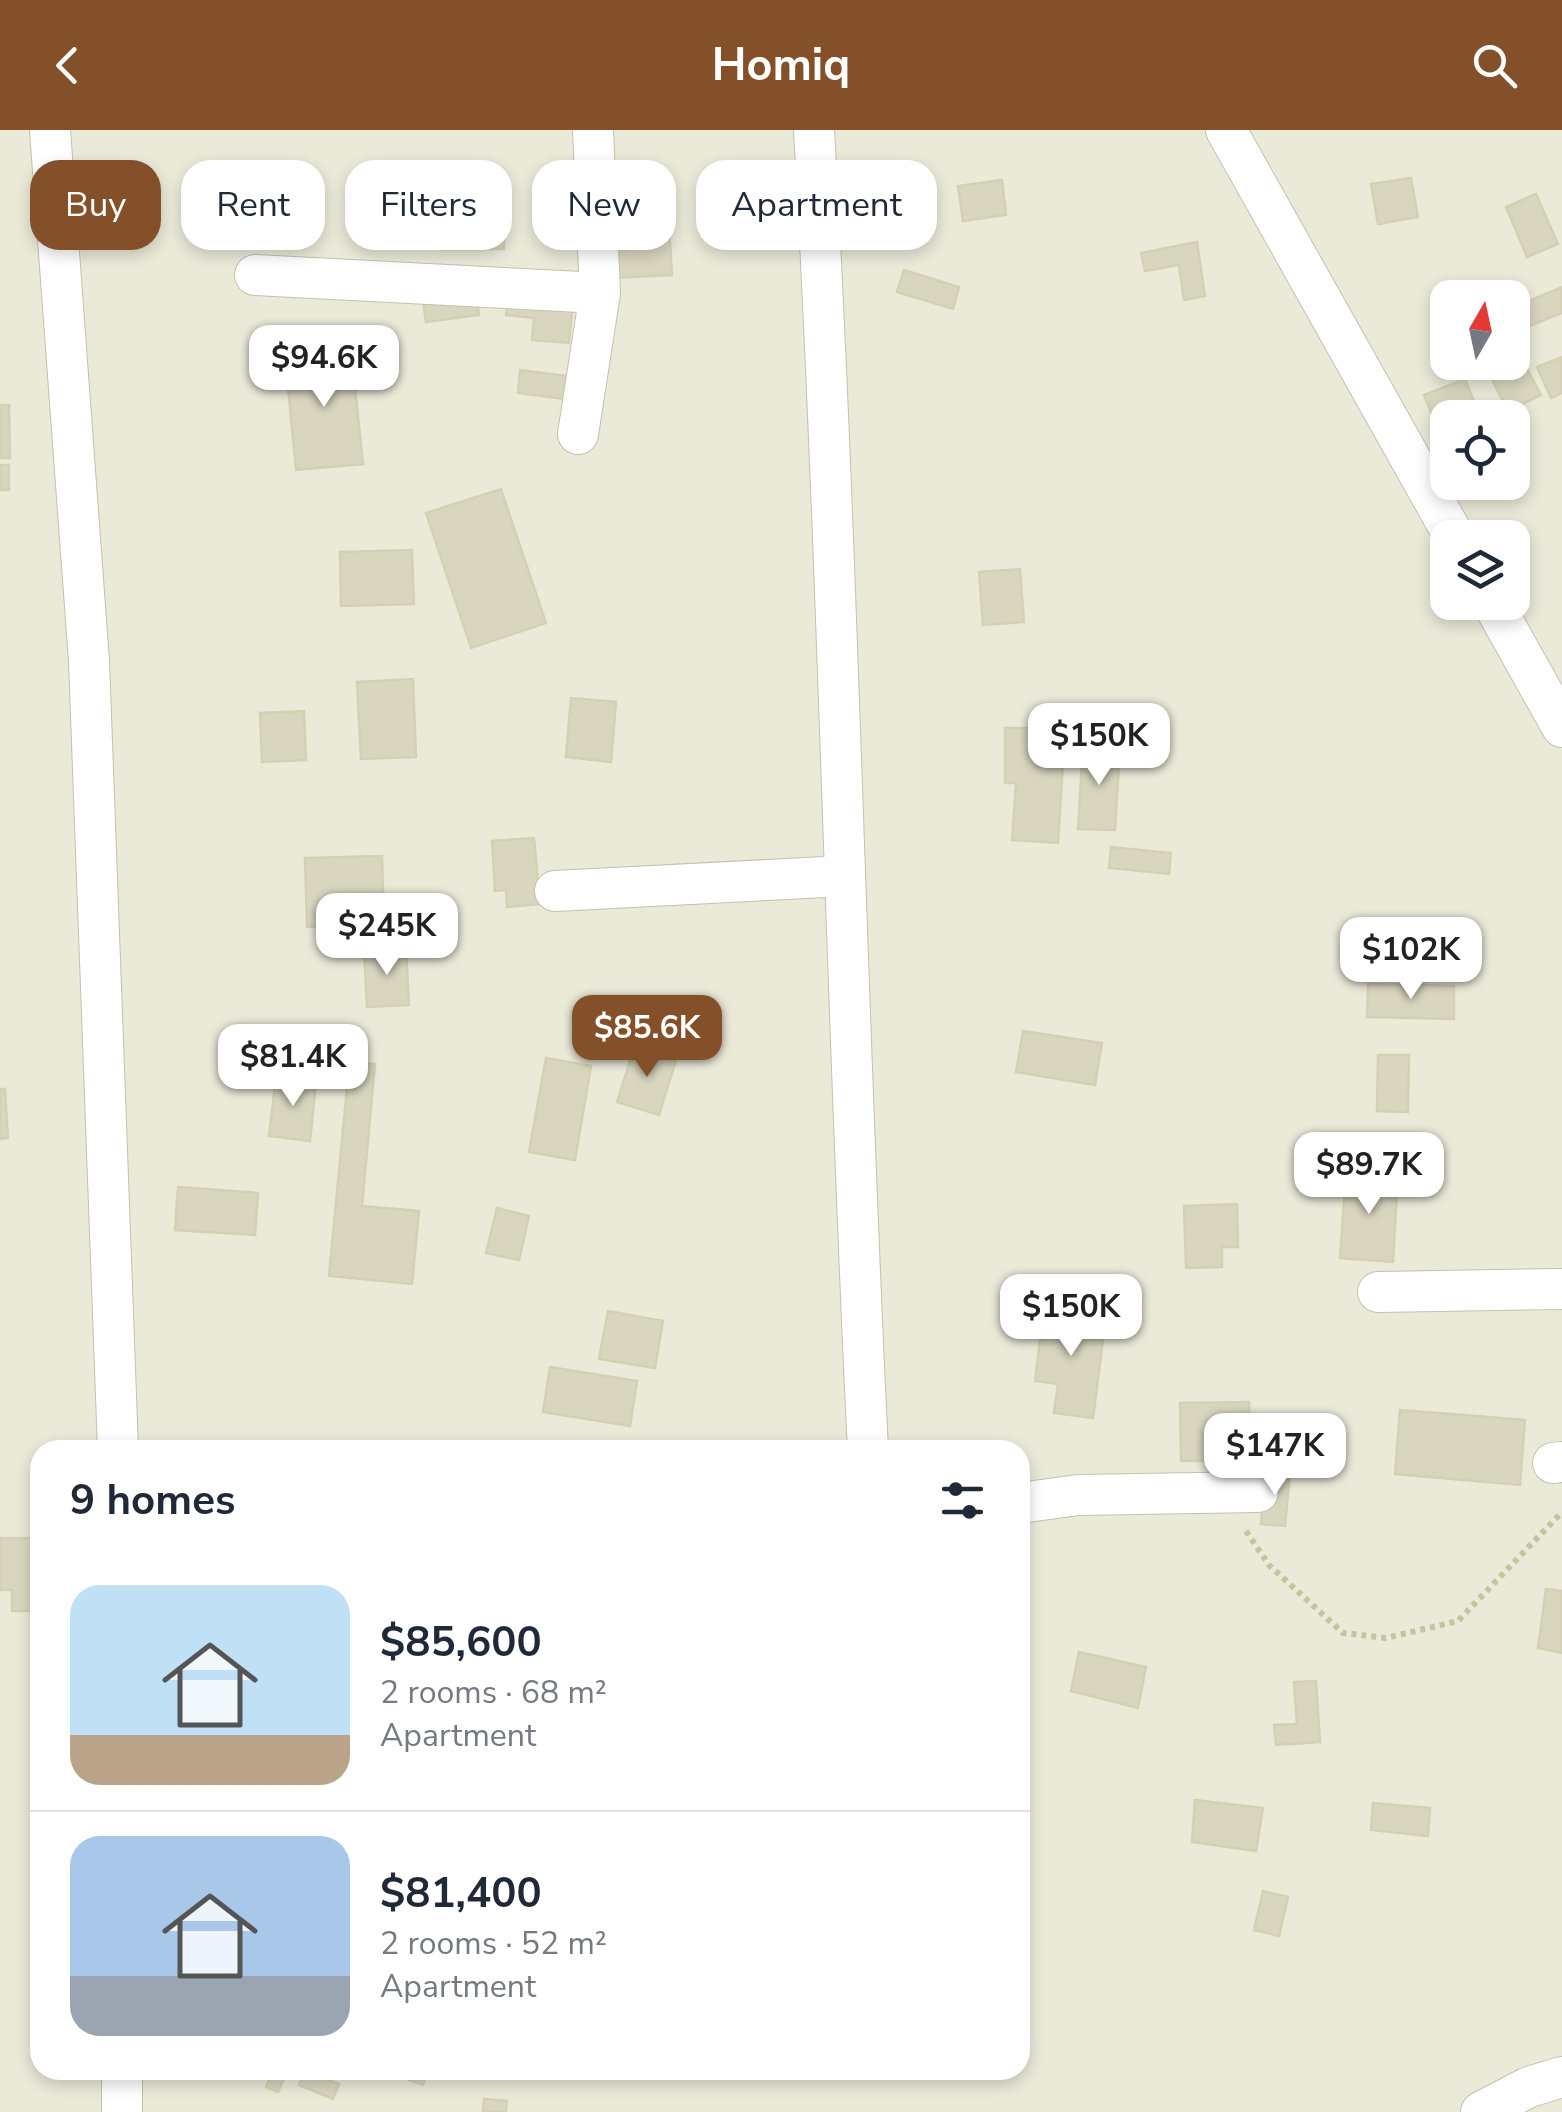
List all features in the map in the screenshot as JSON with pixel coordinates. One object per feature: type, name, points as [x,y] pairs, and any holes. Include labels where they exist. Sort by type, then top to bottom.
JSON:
[{"type":"street","points":[[50,130],[88,641],[118,1440]]},
{"type":"street","points":[[578,434],[600,293],[593,130]]},
{"type":"street","points":[[814,130],[830,418],[868,1440]]},
{"type":"street","points":[[1226,130],[1446,520]]},
{"type":"street","points":[[256,275],[600,293]]},
{"type":"street","points":[[1502,620],[1562,727]]},
{"type":"street","points":[[555,891],[844,876]]},
{"type":"street","points":[[1378,1292],[1562,1289]]},
{"type":"street","points":[[1030,1502],[1078,1495],[1239,1492]]},
{"type":"street","points":[[1480,2112],[1529,2087],[1562,2077]]},
{"type":"street","points":[[122,2080],[122,2112]]},
{"type":"path","points":[[1239,1492],[1269,1565],[1342,1634],[1386,1638],[1458,1621],[1562,1512]]},
{"type":"shaded area","points":[[0,130],[1562,130],[1562,2112],[0,2112]]},
{"type":"building","points":[[1411,178],[1418,217],[1378,224],[1371,184]]},
{"type":"building","points":[[1002,180],[1006,215],[963,221],[958,186]]},
{"type":"building","points":[[1536,194],[1558,244],[1527,257],[1506,207]]},
{"type":"building","points":[[1197,242],[1205,296],[1184,300],[1179,265],[1145,271],[1141,253]]},
{"type":"building","points":[[670,250],[672,275],[612,278],[610,252]]},
{"type":"building","points":[[904,270],[959,287],[953,309],[897,292]]},
{"type":"building","points":[[475,287],[479,315],[426,322],[422,294]]},
{"type":"building","points":[[1562,287],[1562,313],[1530,326],[1530,300]]},
{"type":"building","points":[[508,294],[573,300],[569,343],[532,340],[534,318],[506,315]]},
{"type":"building","points":[[351,350],[363,464],[296,470],[285,356]]},
{"type":"building","points":[[1562,357],[1562,393],[1551,398],[1537,367]]},
{"type":"building","points":[[520,370],[568,376],[565,399],[518,393]]},
{"type":"building","points":[[1530,374],[1541,395],[1530,400],[1502,400],[1492,380],[1530,380]]},
{"type":"building","points":[[1465,380],[1474,400],[1430,400],[1430,410],[1424,395]]},
{"type":"building","points":[[0,405],[9,405],[10,458],[0,458]]},
{"type":"building","points":[[0,465],[9,465],[9,490],[0,490]]},
{"type":"building","points":[[501,489],[546,623],[471,648],[426,513]]},
{"type":"building","points":[[412,550],[414,604],[341,606],[340,552]]},
{"type":"building","points":[[1020,569],[1024,622],[983,625],[979,572]]},
{"type":"building","points":[[413,679],[416,757],[361,759],[357,682]]},
{"type":"building","points":[[571,698],[616,702],[611,762],[566,757]]},
{"type":"building","points":[[304,711],[306,760],[262,762],[260,713]]},
{"type":"building","points":[[1005,728],[1059,728],[1065,732],[1058,843],[1012,840],[1016,783],[1005,783]]},
{"type":"building","points":[[1083,746],[1120,748],[1115,830],[1078,829]]},
{"type":"building","points":[[534,838],[540,904],[507,907],[506,890],[495,891],[492,841]]},
{"type":"building","points":[[1111,847],[1171,853],[1169,874],[1109,868]]},
{"type":"building","points":[[382,856],[384,925],[307,927],[305,858]]},
{"type":"building","points":[[406,948],[409,1005],[367,1007],[364,950]]},
{"type":"building","points":[[1368,984],[1454,986],[1454,1019],[1367,1017]]},
{"type":"building","points":[[1023,1031],[1102,1043],[1095,1085],[1016,1072]]},
{"type":"building","points":[[635,1045],[677,1057],[659,1115],[617,1102]]},
{"type":"building","points":[[1378,1055],[1409,1055],[1408,1112],[1377,1111]]},
{"type":"building","points":[[546,1058],[591,1066],[575,1160],[529,1152]]},
{"type":"building","points":[[316,1059],[375,1064],[362,1206],[419,1211],[412,1284],[329,1276],[347,1088],[316,1083]]},
{"type":"building","points":[[276,1077],[316,1083],[310,1141],[269,1136]]},
{"type":"building","points":[[0,1089],[5,1089],[8,1138],[0,1139]]},
{"type":"building","points":[[1346,1172],[1398,1175],[1393,1262],[1340,1258]]},
{"type":"building","points":[[178,1187],[258,1193],[255,1235],[175,1230]]},
{"type":"building","points":[[1237,1204],[1238,1247],[1222,1247],[1222,1267],[1186,1268],[1184,1206]]},
{"type":"building","points":[[497,1208],[529,1216],[519,1260],[486,1253]]},
{"type":"building","points":[[1044,1308],[1106,1316],[1093,1418],[1054,1413],[1058,1384],[1035,1381]]},
{"type":"building","points":[[608,1311],[663,1321],[655,1368],[599,1359]]},
{"type":"building","points":[[550,1367],[637,1381],[630,1426],[543,1412]]},
{"type":"building","points":[[1249,1402],[1250,1461],[1181,1461],[1180,1403]]},
{"type":"building","points":[[1400,1410],[1525,1420],[1520,1485],[1395,1474]]},
{"type":"building","points":[[1265,1470],[1290,1472],[1285,1526],[1261,1524]]},
{"type":"building","points":[[0,1538],[30,1538],[30,1611],[12,1611],[12,1590],[0,1590]]},
{"type":"building","points":[[1546,1589],[1562,1591],[1562,1653],[1538,1648]]},
{"type":"building","points":[[1079,1652],[1146,1667],[1138,1708],[1071,1691]]},
{"type":"building","points":[[1316,1681],[1320,1742],[1276,1745],[1274,1725],[1297,1724],[1294,1682]]},
{"type":"building","points":[[1195,1800],[1263,1808],[1256,1851],[1192,1842]]},
{"type":"building","points":[[1373,1803],[1430,1808],[1428,1836],[1371,1830]]},
{"type":"building","points":[[1263,1891],[1288,1897],[1279,1936],[1254,1930]]},
{"type":"building","points":[[269,2080],[283,2080],[278,2092],[266,2087]]},
{"type":"building","points":[[301,2080],[339,2084],[333,2099],[299,2085]]},
{"type":"building","points":[[484,2099],[507,2101],[506,2112],[483,2112]]}]
